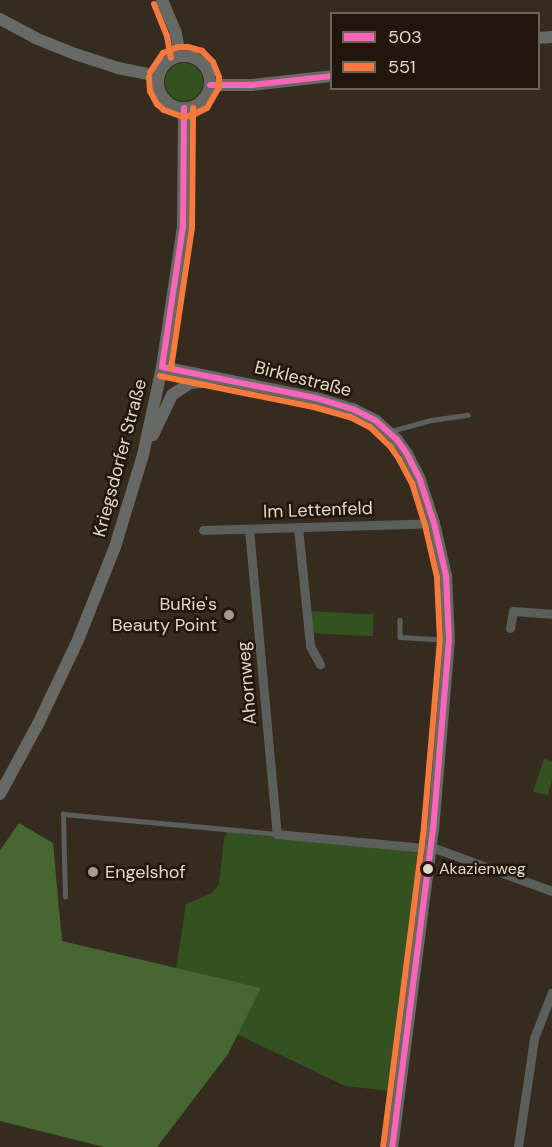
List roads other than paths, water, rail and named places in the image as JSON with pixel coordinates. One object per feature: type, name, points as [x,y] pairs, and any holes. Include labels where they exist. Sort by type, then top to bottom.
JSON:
[{"type":"main road","points":[[162,0],[176,33],[180,56]]},
{"type":"main road","points":[[0,19],[34,38],[75,54],[118,68],[158,76]]},
{"type":"main road","points":[[180,56],[192,57],[202,63],[208,73],[210,85],[201,101],[184,108],[173,105],[164,98],[159,88],[158,76],[168,61],[180,56]]},
{"type":"main road","points":[[210,85],[251,85],[330,76]]},
{"type":"main road","name":"Kriegsdorfer Straße","points":[[0,794],[38,724],[78,640],[115,547],[143,455],[162,367],[183,227],[184,108]]},
{"type":"main road","name":"Birklestraße","points":[[162,367],[353,409],[393,436],[420,480],[435,526],[446,576],[449,640],[430,848],[392,1147]]},
{"type":"main road","name":"Birklestraße","points":[[143,455],[172,395],[190,383],[227,380]]},
{"type":"street","name":"Im Lettenfeld","points":[[203,530],[435,526]]},
{"type":"street","points":[[298,527],[310,646],[320,664]]},
{"type":"street","name":"Ahornweg","points":[[249,529],[277,834]]},
{"type":"street","points":[[510,628],[513,611],[552,614]]},
{"type":"street","points":[[277,834],[430,848],[552,891]]},
{"type":"street","points":[[518,1147],[534,1038],[552,992]]},
{"type":"lane","points":[[393,436],[431,420],[468,416]]},
{"type":"lane","points":[[400,620],[400,637],[449,640]]},
{"type":"lane","points":[[65,897],[63,814],[277,834]]},
{"type":"place","name":"BuRie's Beauty Point","points":[[229,615]]},
{"type":"place","name":"Akazienweg","points":[[428,869]]},
{"type":"place","name":"Engelshof","points":[[93,872]]}]
